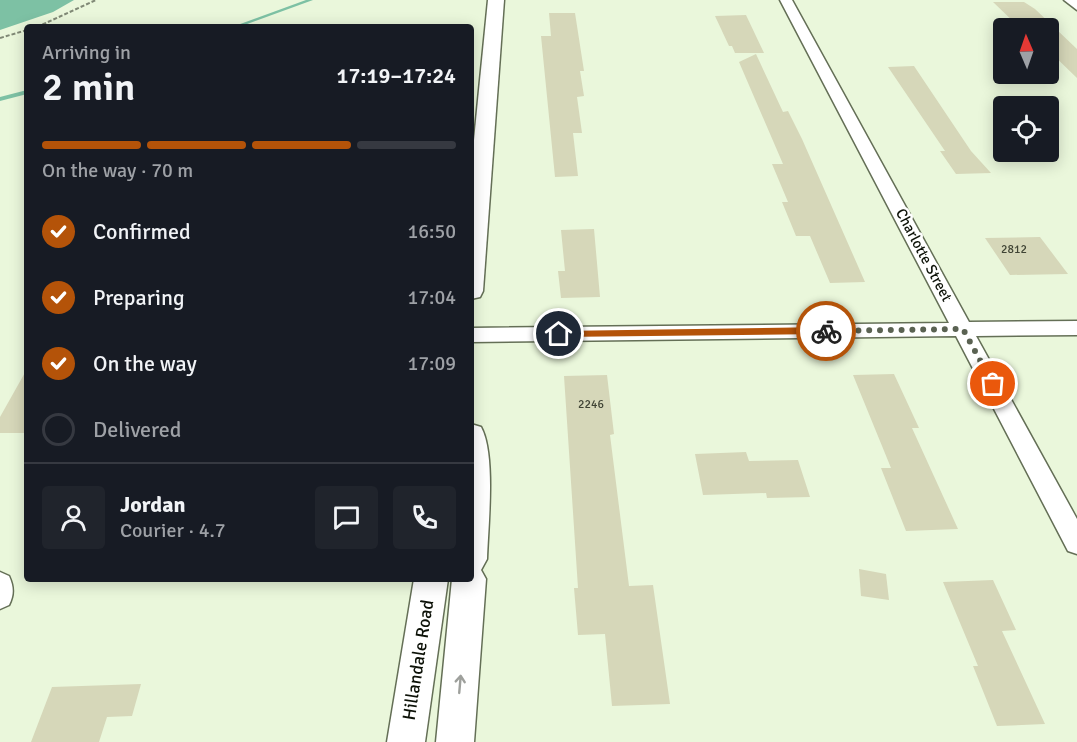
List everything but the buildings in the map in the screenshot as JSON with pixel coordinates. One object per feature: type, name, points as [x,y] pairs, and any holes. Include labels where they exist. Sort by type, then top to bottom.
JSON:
[{"type":"street","points":[[474,256],[496,0]]},
{"type":"street","name":"Charlotte Street","points":[[786,0],[1077,543]]},
{"type":"street","points":[[1070,0],[1077,6]]},
{"type":"street","points":[[474,335],[1077,328]]},
{"type":"street","name":"Hillandale Road","points":[[406,742],[431,582]]},
{"type":"street","points":[[454,742],[469,582]]},
{"type":"street","points":[[0,584],[0,597]]},
{"type":"path","points":[[44,24],[96,0]]},
{"type":"path","points":[[0,38],[24,31]]},
{"type":"shaded area","points":[[0,0],[74,0],[53,12],[0,30]]},
{"type":"waterway","points":[[243,24],[311,0]]},
{"type":"waterway","points":[[0,99],[24,93]]},
{"type":"way so far","points":[[826,331],[963,329],[993,384]]},
{"type":"route","points":[[559,334],[826,331]]}]
